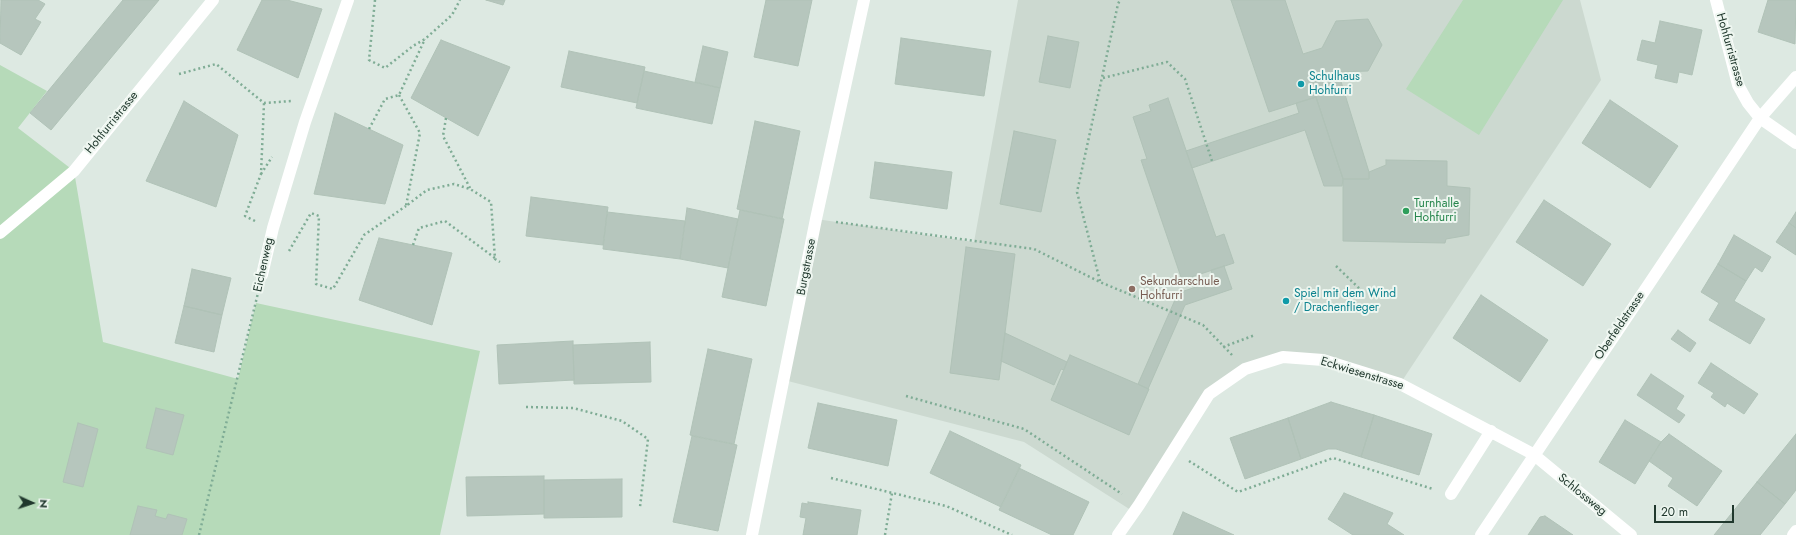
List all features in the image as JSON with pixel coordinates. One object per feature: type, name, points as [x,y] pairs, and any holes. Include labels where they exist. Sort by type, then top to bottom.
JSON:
[{"type":"street","name":"Hohfurristrasse","points":[[0,233],[74,171],[213,0]]},
{"type":"street","name":"Eichenweg","points":[[262,275],[272,228],[305,122],[348,0]]},
{"type":"street","name":"Burgstrasse","points":[[752,535],[816,220],[864,0]]},
{"type":"street","name":"Hohfurristrasse","points":[[1716,0],[1738,85],[1760,118]]},
{"type":"street","name":"Oberfeldstrasse","points":[[1480,535],[1760,118],[1796,78]]},
{"type":"street","points":[[1760,118],[1796,143]]},
{"type":"street","name":"Eckwiesenstrasse","points":[[1118,535],[1139,505],[1208,394],[1245,368],[1283,357],[1322,360],[1395,381],[1533,454]]},
{"type":"street","points":[[1451,494],[1491,431]]},
{"type":"street","name":"Schlossweg","points":[[1533,454],[1631,535]]},
{"type":"street","points":[[1793,535],[1796,531]]},
{"type":"path","points":[[375,0],[369,60],[385,68],[413,46],[425,39],[452,15],[460,0]]},
{"type":"path","points":[[1100,282],[1077,192],[1120,0]]},
{"type":"path","points":[[369,128],[385,99],[399,95],[425,39]]},
{"type":"path","points":[[1103,78],[1167,62],[1185,79],[1212,161]]},
{"type":"path","points":[[176,74],[216,64],[264,103],[293,101]]},
{"type":"path","points":[[399,95],[420,133],[406,206]]},
{"type":"path","points":[[264,103],[261,174],[245,216],[272,228]]},
{"type":"path","points":[[446,118],[443,136],[470,189]]},
{"type":"path","points":[[292,246],[311,213],[319,216],[316,284],[333,289],[364,235],[427,190],[454,184],[470,189],[491,202],[495,259]]},
{"type":"path","points":[[816,220],[1034,249],[1100,282],[1203,324],[1223,347],[1245,368]]},
{"type":"path","points":[[413,245],[419,228],[444,221],[500,262]]},
{"type":"path","points":[[1336,266],[1363,292]]},
{"type":"path","name":"Eichenweg","points":[[198,535],[238,379],[262,275]]},
{"type":"path","points":[[1223,347],[1255,335]]},
{"type":"path","points":[[906,396],[1024,429],[1139,505]]},
{"type":"path","points":[[526,407],[573,408],[622,421],[648,439],[640,507]]},
{"type":"path","points":[[1172,450],[1238,492],[1333,458],[1451,494]]},
{"type":"path","points":[[831,478],[946,506],[1012,535]]},
{"type":"path","points":[[884,535],[892,493]]},
{"type":"shaded area","name":"Sekundarschule Hohfurri","points":[[1018,0],[1580,0],[1601,80],[1400,384],[1283,357],[1245,369],[1209,394],[1134,512],[1024,442],[784,380],[816,219],[974,242]]},
{"type":"green space","points":[[1463,0],[1563,0],[1479,135],[1406,89]]},
{"type":"green space","points":[[0,65],[47,91],[18,128],[74,171],[103,342],[238,379],[256,303],[480,351],[440,535],[0,535]]},
{"type":"building","points":[[1,0],[38,0],[45,4],[35,19],[41,22],[21,55],[0,43]]},
{"type":"building","points":[[123,0],[159,0],[51,130],[30,113]]},
{"type":"building","points":[[262,0],[287,0],[322,9],[298,78],[237,50]]},
{"type":"building","points":[[486,0],[505,0],[503,5]]},
{"type":"building","points":[[766,0],[812,0],[798,66],[754,57]]},
{"type":"building","name":"Schulhaus Hohfurri","points":[[1231,0],[1285,0],[1303,54],[1322,48],[1336,21],[1368,19],[1382,45],[1368,71],[1338,72],[1369,172],[1369,179],[1343,179],[1316,97],[1269,112]]},
{"type":"building","points":[[1768,0],[1796,0],[1795,44],[1758,32]]},
{"type":"building","points":[[1660,21],[1702,30],[1692,75],[1679,72],[1677,83],[1655,78],[1658,65],[1637,60],[1642,40],[1655,43]]},
{"type":"building","points":[[1048,36],[1079,42],[1070,88],[1039,82]]},
{"type":"building","points":[[901,38],[991,51],[984,96],[895,84]]},
{"type":"building","points":[[441,40],[510,67],[478,136],[411,98]]},
{"type":"building","points":[[703,46],[728,52],[720,88],[695,82]]},
{"type":"building","points":[[569,51],[645,67],[637,103],[561,87]]},
{"type":"building","points":[[644,71],[720,88],[712,124],[636,108]]},
{"type":"building","points":[[1316,97],[1343,179],[1342,186],[1324,186],[1305,130],[1192,168],[1186,151],[1299,113],[1296,103]]},
{"type":"building","points":[[1168,98],[1216,237],[1224,234],[1234,263],[1182,280],[1141,160],[1147,159],[1133,117],[1151,111],[1149,105]]},
{"type":"building","points":[[1610,100],[1678,146],[1650,188],[1582,143]]},
{"type":"building","points":[[184,101],[238,135],[216,207],[146,181]]},
{"type":"building","points":[[335,113],[403,145],[385,204],[314,194]]},
{"type":"building","points":[[755,121],[800,131],[782,219],[737,209]]},
{"type":"building","points":[[1014,131],[1056,140],[1041,212],[1000,204]]},
{"type":"building","name":"Turnhalle Hohfurri","points":[[1386,160],[1447,161],[1447,186],[1470,188],[1469,235],[1446,239],[1445,243],[1343,241],[1343,179],[1369,179],[1369,172],[1386,165]]},
{"type":"building","points":[[875,162],[952,172],[947,209],[870,198]]},
{"type":"building","points":[[531,197],[608,207],[603,245],[526,236]]},
{"type":"building","points":[[1544,200],[1611,244],[1583,286],[1516,242]]},
{"type":"building","points":[[687,208],[738,219],[728,268],[680,259]]},
{"type":"building","points":[[740,210],[784,219],[766,306],[722,297]]},
{"type":"building","points":[[607,212],[685,221],[680,259],[603,249]]},
{"type":"building","points":[[1796,212],[1796,228],[1789,223]]},
{"type":"building","points":[[1789,223],[1796,228],[1796,255],[1776,242]]},
{"type":"building","points":[[1734,235],[1771,257],[1762,272],[1755,267],[1746,281],[1718,264]]},
{"type":"building","points":[[379,238],[452,253],[432,325],[359,300]]},
{"type":"building","points":[[966,247],[1015,254],[999,380],[950,373]]},
{"type":"building","points":[[1718,264],[1746,281],[1734,301],[1765,319],[1750,344],[1709,320],[1719,303],[1701,292]]},
{"type":"building","points":[[1224,266],[1232,289],[1185,305],[1148,389],[1138,384],[1178,293],[1214,281],[1211,270]]},
{"type":"building","points":[[192,269],[231,278],[222,315],[184,306]]},
{"type":"building","points":[[1481,295],[1548,340],[1520,382],[1453,338]]},
{"type":"building","points":[[184,306],[222,315],[214,352],[175,343]]},
{"type":"building","points":[[1678,330],[1696,343],[1690,352],[1671,339]]},
{"type":"building","points":[[1005,333],[1067,362],[1064,370],[1061,369],[1054,385],[1001,361]]},
{"type":"building","points":[[573,341],[574,380],[499,384],[497,345]]},
{"type":"building","points":[[650,342],[651,382],[574,384],[573,345]]},
{"type":"building","points":[[708,349],[752,359],[734,444],[690,435]]},
{"type":"building","points":[[1070,355],[1149,389],[1129,435],[1051,400]]},
{"type":"building","points":[[1711,363],[1758,394],[1744,414],[1727,403],[1725,407],[1711,397],[1714,393],[1698,383]]},
{"type":"building","points":[[1651,374],[1684,396],[1676,409],[1685,415],[1679,423],[1637,395]]},
{"type":"building","points":[[1331,402],[1374,415],[1361,457],[1336,449],[1328,449],[1301,459],[1288,418]]},
{"type":"building","points":[[818,403],[897,420],[888,466],[808,448]]},
{"type":"building","points":[[156,408],[184,415],[173,455],[146,448]]},
{"type":"building","points":[[1374,415],[1432,434],[1419,475],[1361,457]]},
{"type":"building","points":[[1288,418],[1301,459],[1245,479],[1230,438]]},
{"type":"building","points":[[1625,420],[1661,442],[1635,484],[1599,462]]},
{"type":"building","points":[[78,423],[98,429],[83,487],[63,482]]},
{"type":"building","points":[[950,431],[1021,465],[1001,507],[930,473]]},
{"type":"building","points":[[1669,434],[1722,471],[1697,506],[1668,486],[1673,478],[1649,461],[1661,442]]},
{"type":"building","points":[[1796,434],[1796,490],[1785,504],[1757,482]]},
{"type":"building","points":[[692,436],[737,445],[718,531],[673,522]]},
{"type":"building","points":[[1019,468],[1089,502],[1073,535],[1052,535],[999,510]]},
{"type":"building","points":[[544,476],[544,514],[467,516],[466,477]]},
{"type":"building","points":[[622,479],[622,517],[544,518],[544,480]]},
{"type":"building","points":[[1757,482],[1785,504],[1760,535],[1714,535]]},
{"type":"building","points":[[1344,493],[1393,513],[1387,524],[1404,535],[1353,535],[1328,519]]},
{"type":"building","points":[[808,502],[861,510],[857,535],[803,535],[806,518],[800,517],[802,503],[808,504]]},
{"type":"building","points":[[138,506],[157,510],[155,516],[166,519],[168,514],[187,519],[182,535],[130,535]]},
{"type":"building","points":[[1183,512],[1234,535],[1173,535]]},
{"type":"building","points":[[1545,516],[1573,535],[1528,535],[1540,517]]},
{"type":"place","name":"Schulhaus Hohfurri","points":[[1301,84]]},
{"type":"place","name":"Turnhalle Hohfurri","points":[[1406,211]]},
{"type":"place","name":"Sekundarschule Hohfurri","points":[[1132,289]]},
{"type":"place","name":"Spiel mit dem Wind / Drachenflieger","points":[[1286,301]]}]
